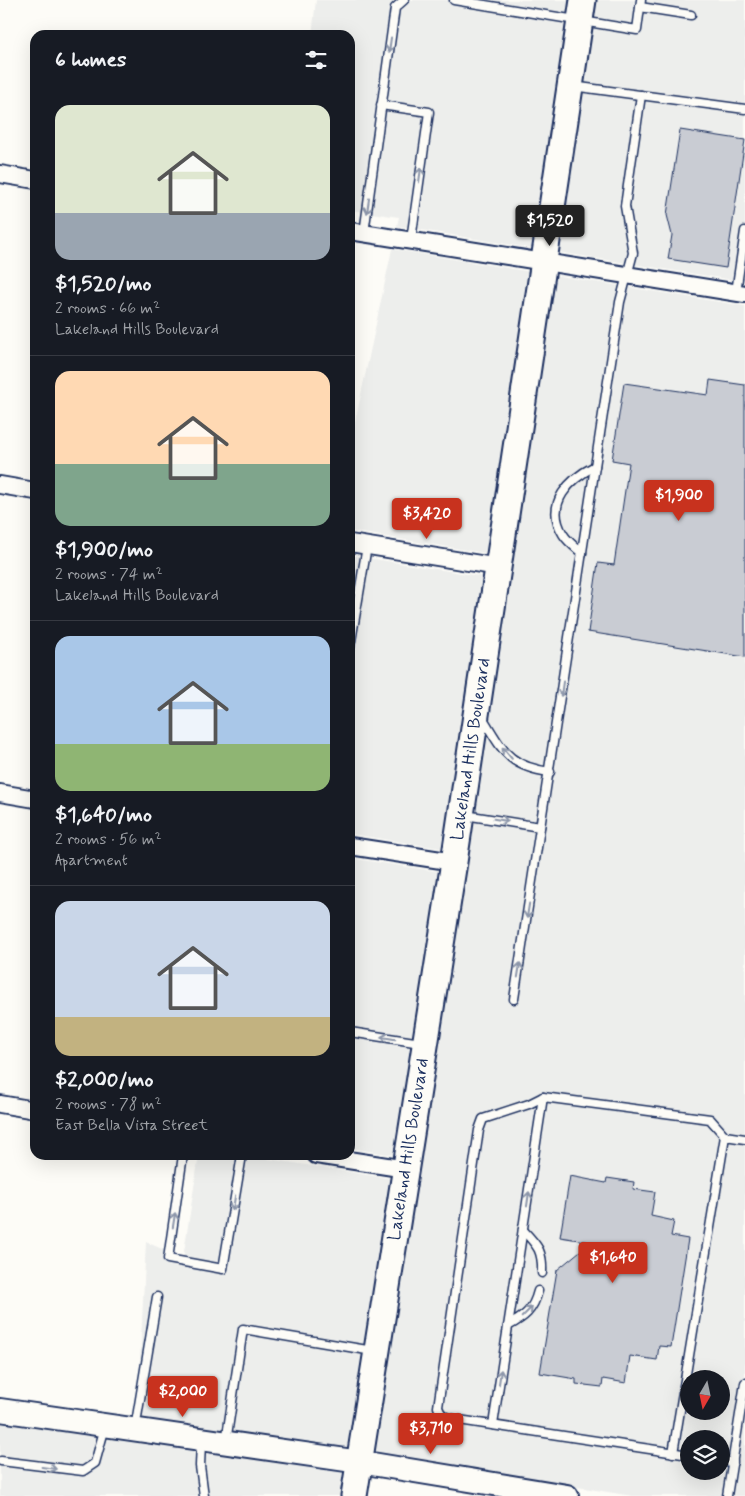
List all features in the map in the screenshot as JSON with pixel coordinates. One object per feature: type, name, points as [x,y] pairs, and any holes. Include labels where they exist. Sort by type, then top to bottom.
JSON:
[{"type":"main road","name":"Lakeland Hills Boulevard","points":[[354,1496],[454,862],[581,10]]},
{"type":"street","points":[[0,174],[30,179]]},
{"type":"street","points":[[357,232],[741,293]]},
{"type":"street","points":[[0,485],[30,490]]},
{"type":"street","points":[[355,544],[499,567]]},
{"type":"street","points":[[0,793],[30,798]]},
{"type":"street","points":[[355,847],[454,862]]},
{"type":"street","points":[[0,1104],[30,1109]]},
{"type":"street","points":[[348,1160],[406,1169]]},
{"type":"street","points":[[0,1410],[106,1427],[360,1462],[567,1496]]},
{"type":"lane","points":[[357,232],[381,105],[395,8],[404,0]]},
{"type":"lane","points":[[454,0],[581,10],[636,30],[640,3],[691,15]]},
{"type":"lane","points":[[570,86],[745,109]]},
{"type":"lane","points":[[514,999],[559,716],[620,302],[633,253],[625,206],[641,95]]},
{"type":"lane","points":[[381,105],[429,112],[411,240]]},
{"type":"lane","points":[[741,293],[745,230]]},
{"type":"lane","points":[[582,553],[563,535],[557,514],[563,491],[570,482],[595,466]]},
{"type":"lane","points":[[355,617],[367,546]]},
{"type":"lane","points":[[477,708],[507,756],[515,762],[534,770],[550,772]]},
{"type":"lane","points":[[461,814],[540,827]]},
{"type":"lane","points":[[355,1033],[426,1044]]},
{"type":"lane","points":[[493,1425],[543,1097]]},
{"type":"lane","points":[[680,1454],[493,1425],[445,1417],[440,1414],[438,1407],[479,1130],[483,1119],[530,1104],[543,1097],[710,1119],[724,1136],[745,1139]]},
{"type":"lane","points":[[673,1453],[724,1136]]},
{"type":"lane","points":[[182,1160],[168,1259],[223,1269],[241,1160]]},
{"type":"lane","points":[[523,1230],[538,1246],[543,1257],[542,1273]]},
{"type":"lane","points":[[508,1326],[527,1315],[535,1304],[538,1291]]},
{"type":"lane","points":[[135,1431],[157,1297]]},
{"type":"lane","points":[[226,1444],[243,1329],[378,1352]]},
{"type":"lane","points":[[727,1496],[745,1383]]},
{"type":"lane","points":[[0,1461],[83,1472],[95,1463],[106,1427]]},
{"type":"lane","points":[[201,1440],[200,1466],[204,1496]]},
{"type":"shaded area","points":[[316,0],[572,0],[535,249],[397,226],[399,217],[355,211],[355,30],[313,30]]},
{"type":"shaded area","points":[[593,0],[745,0],[745,282],[556,252]]},
{"type":"shaded area","points":[[392,249],[532,272],[490,554],[355,532],[355,423]]},
{"type":"shaded area","points":[[553,275],[745,306],[745,1496],[632,1496],[372,1453]]},
{"type":"shaded area","points":[[355,556],[486,577],[445,849],[355,835]]},
{"type":"shaded area","points":[[355,859],[442,872],[398,1156],[355,1149]]},
{"type":"shaded area","points":[[198,1160],[274,1160],[394,1179],[352,1450],[137,1419],[146,1242],[183,1258]]},
{"type":"shaded area","points":[[0,1422],[348,1473],[344,1496],[0,1496]]},
{"type":"building","points":[[680,130],[745,140],[726,268],[668,259],[672,235],[667,215]]},
{"type":"building","points":[[710,380],[745,385],[745,657],[588,632],[598,563],[614,565],[629,463],[612,460],[624,383],[708,395]]},
{"type":"building","points":[[570,1176],[606,1183],[607,1178],[634,1182],[633,1189],[655,1192],[651,1216],[674,1221],[671,1236],[688,1239],[671,1347],[659,1346],[657,1360],[630,1356],[626,1383],[603,1379],[602,1387],[576,1384],[576,1379],[540,1373],[557,1270],[591,1242],[560,1237]]}]
